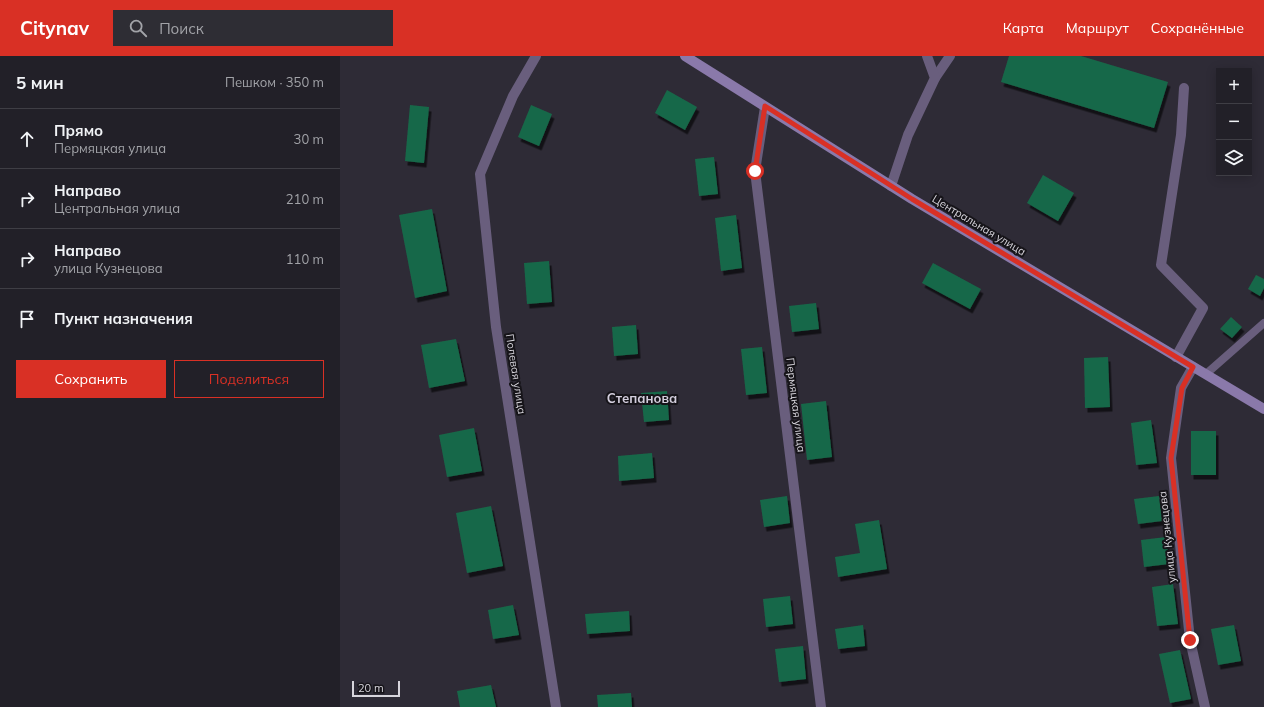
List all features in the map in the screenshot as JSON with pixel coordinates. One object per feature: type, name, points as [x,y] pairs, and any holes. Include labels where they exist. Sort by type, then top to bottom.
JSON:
[{"type":"main road","name":"Центральная улица","points":[[685,56],[891,186],[1264,409]]},
{"type":"street","name":"Полевая улица","points":[[536,56],[513,96],[480,174],[496,327],[556,707]]},
{"type":"street","points":[[927,56],[935,78]]},
{"type":"street","points":[[891,186],[908,135],[935,78],[950,56]]},
{"type":"street","points":[[1176,356],[1203,308],[1161,265],[1181,135],[1184,88]]},
{"type":"street","name":"Пермяцкая улица","points":[[765,106],[755,171],[821,707]]},
{"type":"street","name":"улица Кузнецова","points":[[1193,367],[1182,388],[1171,458],[1190,640],[1205,707]]},
{"type":"lane","points":[[1206,374],[1264,323]]},
{"type":"building","points":[[1009,56],[1081,56],[1168,82],[1154,128],[1001,82]]},
{"type":"building","points":[[667,90],[697,107],[685,130],[655,113]]},
{"type":"building","points":[[410,105],[429,107],[424,163],[405,161]]},
{"type":"building","points":[[531,105],[552,114],[539,146],[518,137]]},
{"type":"building","points":[[714,157],[718,194],[699,196],[695,159]]},
{"type":"building","points":[[1043,175],[1074,193],[1058,221],[1027,203]]},
{"type":"building","points":[[432,209],[447,291],[415,298],[399,215]]},
{"type":"building","points":[[736,215],[742,268],[721,271],[715,218]]},
{"type":"building","points":[[549,261],[552,302],[527,304],[524,263]]},
{"type":"building","points":[[933,263],[981,289],[970,309],[922,283]]},
{"type":"building","points":[[1256,275],[1264,279],[1264,288],[1260,296],[1248,289]]},
{"type":"building","points":[[816,303],[819,329],[792,332],[789,306]]},
{"type":"building","points":[[1231,317],[1242,327],[1232,338],[1220,329]]},
{"type":"building","points":[[636,325],[638,354],[614,356],[612,327]]},
{"type":"building","points":[[456,339],[465,381],[429,388],[421,345]]},
{"type":"building","points":[[762,347],[767,393],[746,395],[741,349]]},
{"type":"building","points":[[1108,357],[1110,407],[1085,408],[1084,358]]},
{"type":"building","points":[[667,391],[669,420],[644,422],[641,393]]},
{"type":"building","points":[[826,401],[832,457],[807,460],[801,404]]},
{"type":"building","points":[[1151,420],[1157,463],[1136,465],[1131,423]]},
{"type":"building","points":[[474,428],[482,471],[447,477],[439,435]]},
{"type":"building","points":[[1191,431],[1216,431],[1216,475],[1191,475]]},
{"type":"building","points":[[652,453],[654,478],[619,481],[618,456]]},
{"type":"building","points":[[787,496],[790,523],[764,527],[760,500]]},
{"type":"building","points":[[1159,496],[1162,521],[1138,524],[1134,499]]},
{"type":"building","points":[[491,506],[503,566],[467,573],[456,513]]},
{"type":"building","points":[[879,520],[887,569],[838,577],[835,557],[860,553],[855,524]]},
{"type":"building","points":[[1166,537],[1169,564],[1144,567],[1141,540]]},
{"type":"building","points":[[1173,584],[1178,624],[1157,626],[1152,587]]},
{"type":"building","points":[[790,596],[793,624],[766,627],[763,599]]},
{"type":"building","points":[[513,605],[519,635],[493,639],[488,610]]},
{"type":"building","points":[[629,611],[630,631],[587,634],[585,614]]},
{"type":"building","points":[[863,625],[865,646],[838,649],[835,629]]},
{"type":"building","points":[[1234,625],[1241,661],[1218,665],[1211,629]]},
{"type":"building","points":[[803,646],[806,679],[779,682],[775,649]]},
{"type":"building","points":[[1180,650],[1191,699],[1170,703],[1159,654]]},
{"type":"building","points":[[491,685],[496,707],[460,707],[457,691]]},
{"type":"building","points":[[631,693],[632,707],[598,707],[597,695]]},
{"type":"district","name":"Степанова","points":[[642,398]]},
{"type":"route","points":[[755,171],[765,106],[912,199],[1193,367],[1182,388],[1171,458],[1190,640]]}]
